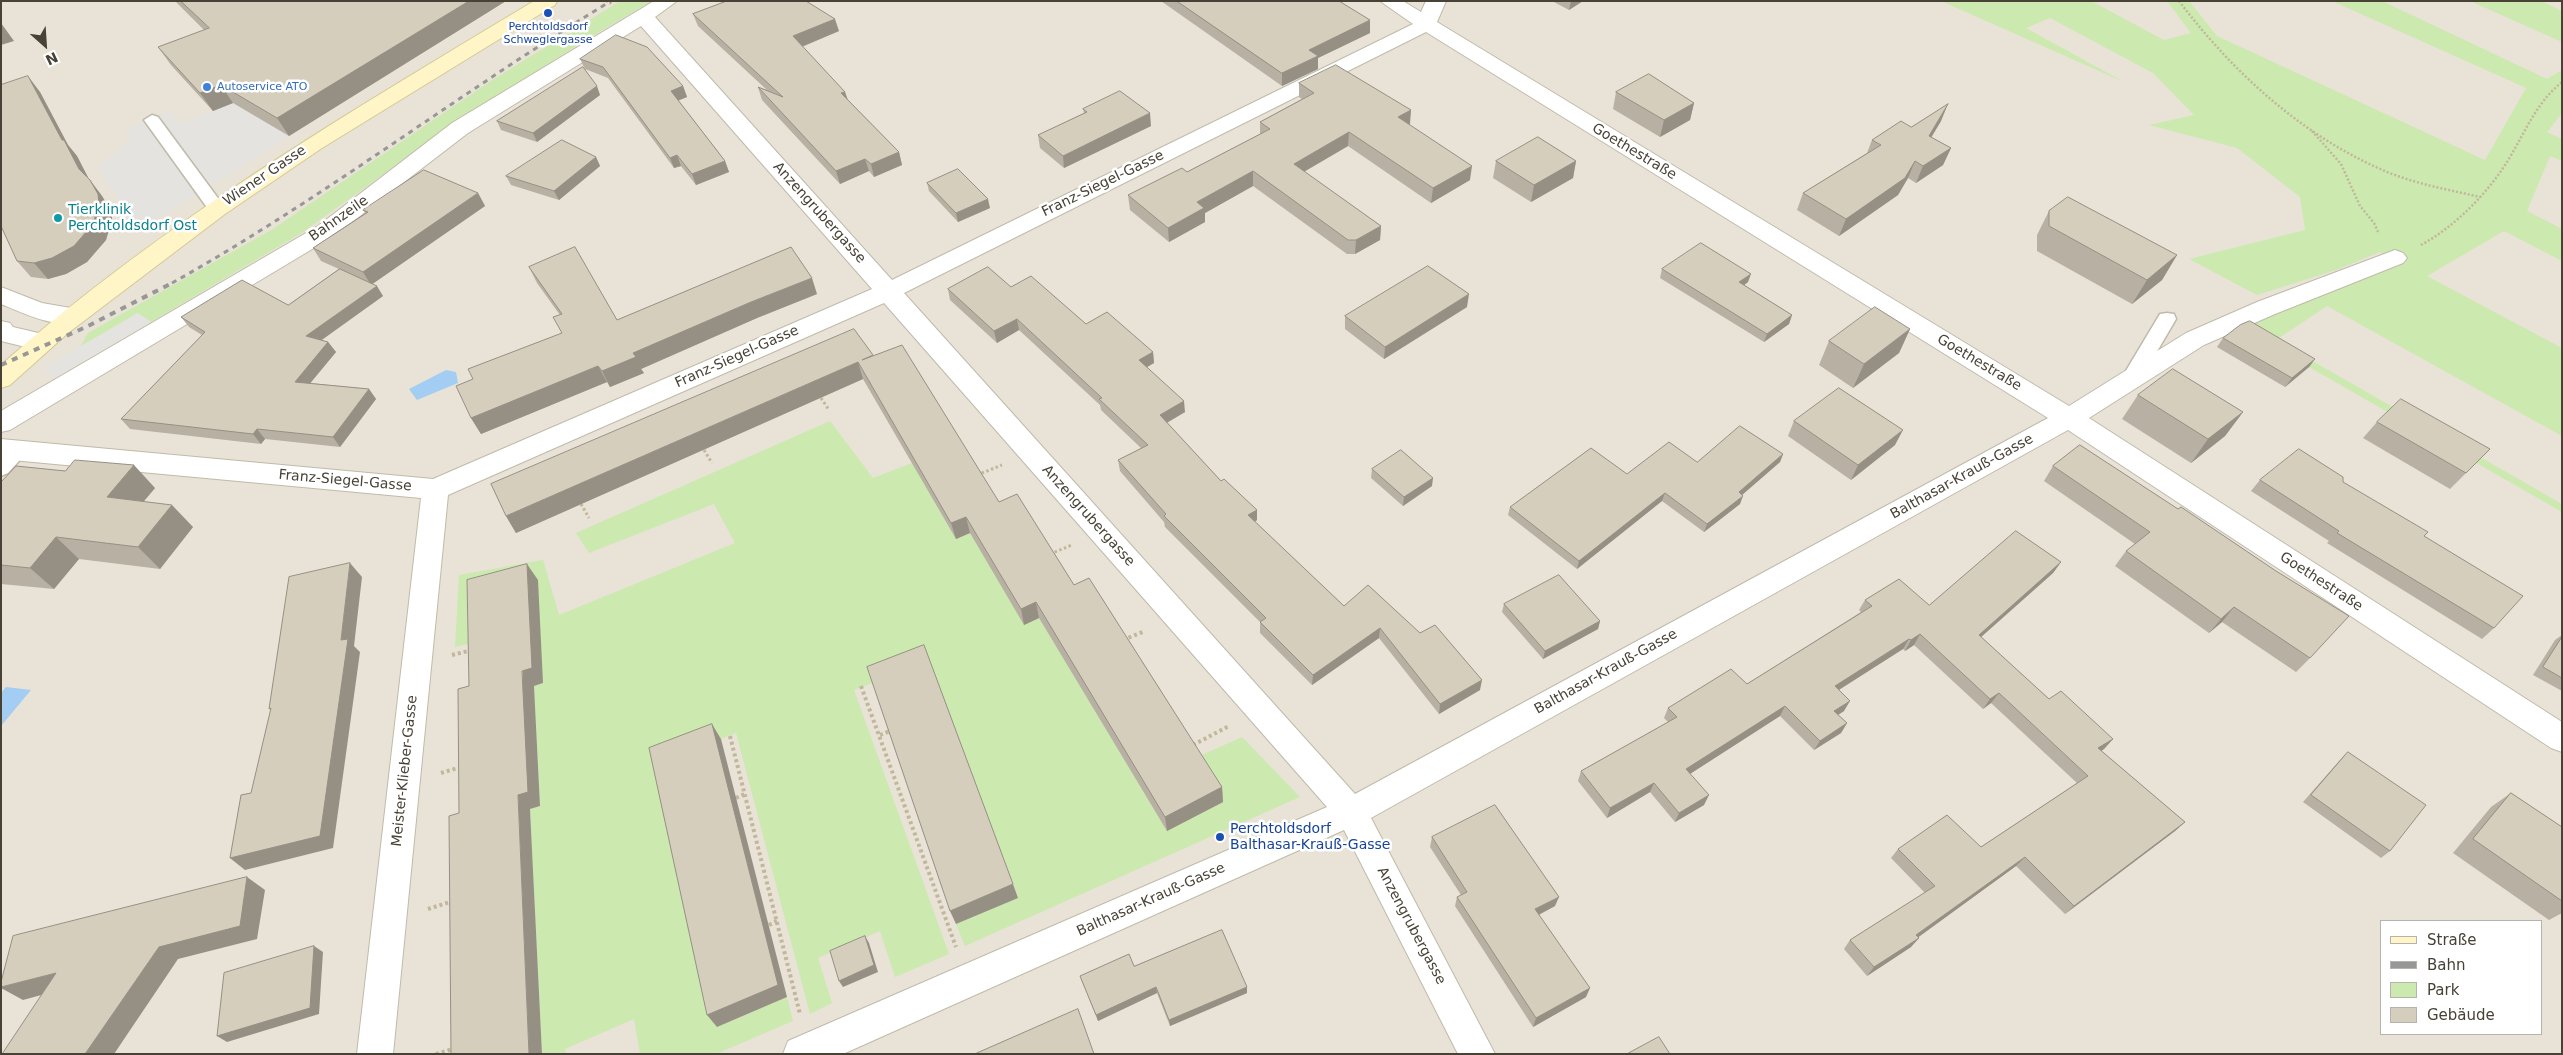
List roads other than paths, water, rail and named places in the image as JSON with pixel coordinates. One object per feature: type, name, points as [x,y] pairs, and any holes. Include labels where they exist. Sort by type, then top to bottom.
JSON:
[{"type":"main road","name":"Wiener Gasse","points":[[1,379],[73,316],[217,209],[314,143],[548,1]]},
{"type":"street","name":"Bahnzeile","points":[[1,423],[326,231],[460,128],[668,1]]},
{"type":"street","name":"Goethestraße","points":[[1389,1],[2069,418],[2562,739]]},
{"type":"street","points":[[1426,25],[1436,1]]},
{"type":"street","name":"Anzengrubergasse","points":[[643,16],[1351,812],[1477,1054]]},
{"type":"street","name":"Franz-Siegel-Gasse","points":[[7,456],[435,489],[889,291],[1426,25]]},
{"type":"street","name":"Balthasar-Krauß-Gasse","points":[[806,1052],[1351,812],[2069,418],[2195,339],[2395,258]]},
{"type":"street","points":[[1,296],[38,310],[73,316]]},
{"type":"street","points":[[1,330],[5,334],[42,342]]},
{"type":"street","name":"Meister-Klieber-Gasse","points":[[376,1054],[435,489]]},
{"type":"lane","points":[[152,120],[217,209]]},
{"type":"lane","points":[[2132,379],[2167,319]]},
{"type":"water","points":[[446,370],[456,372],[458,383],[417,400],[409,389]]},
{"type":"water","points":[[6,687],[31,690],[1,726],[1,693]]},
{"type":"railway","points":[[172,283],[284,216],[501,71],[611,1]]},
{"type":"railway","points":[[1,365],[86,327],[174,282]]},
{"type":"place","name":"Perchtoldsdorf Schweglergasse","points":[[548,13]]},
{"type":"place","name":"Autoservice ATO","points":[[207,87]]},
{"type":"place","name":"Tierklinik Perchtoldsdorf Ost","points":[[58,218]]},
{"type":"place","name":"Perchtoldsdorf Balthasar-Krauß-Gasse","points":[[1220,837]]}]
